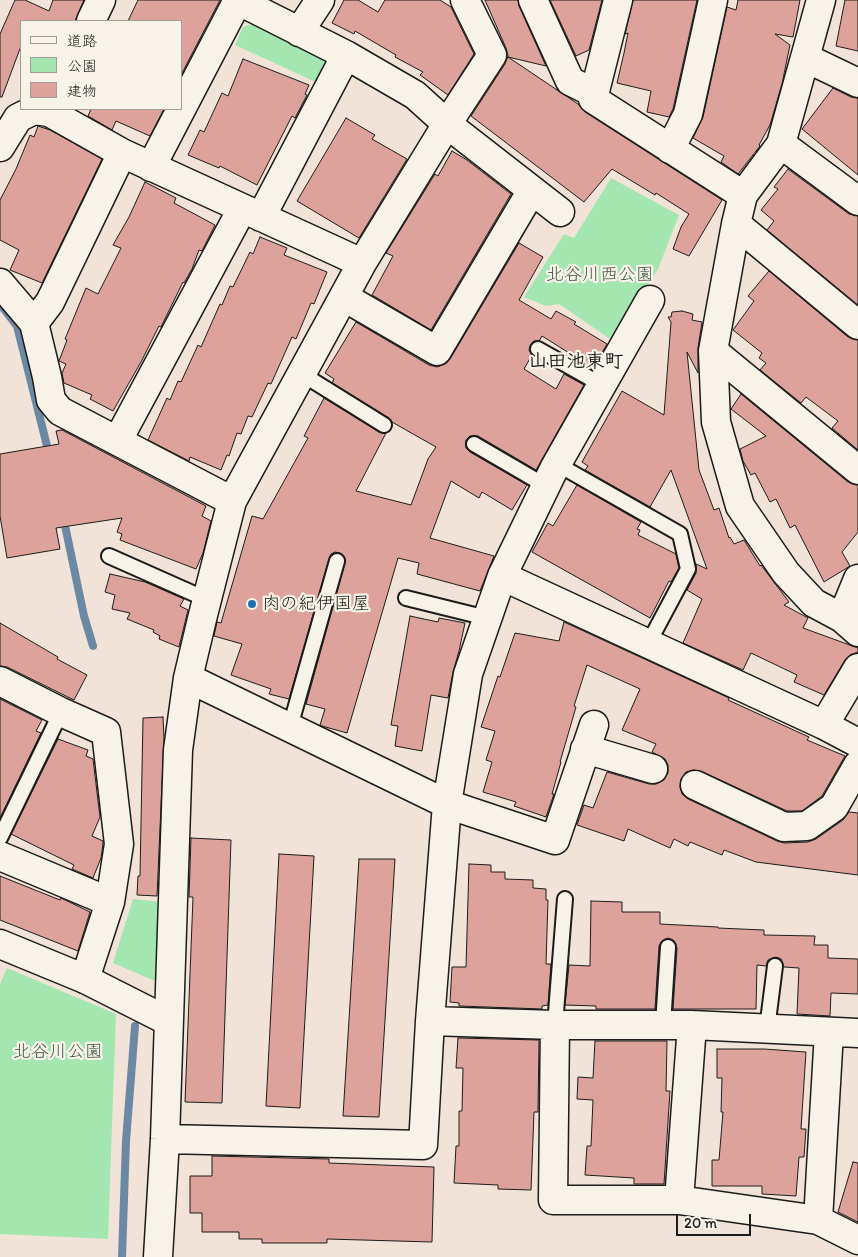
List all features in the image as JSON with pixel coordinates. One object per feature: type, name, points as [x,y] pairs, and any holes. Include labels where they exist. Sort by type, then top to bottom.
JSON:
[{"type":"street","points":[[91,20],[101,0]]},
{"type":"street","points":[[182,107],[238,0],[346,55],[415,95],[447,124],[560,212]]},
{"type":"street","points":[[299,32],[320,0]]},
{"type":"street","points":[[158,1257],[165,1139],[178,750],[188,678],[232,501],[362,263],[447,124],[492,55],[465,0]]},
{"type":"street","points":[[533,0],[570,81],[594,93]]},
{"type":"street","points":[[618,0],[592,99],[743,195]]},
{"type":"street","points":[[670,149],[688,114],[713,0]]},
{"type":"street","points":[[821,0],[781,144],[743,195],[712,351],[716,422],[740,506],[786,573],[814,603],[850,625],[858,580]]},
{"type":"street","points":[[118,440],[346,55]]},
{"type":"street","points":[[806,58],[858,83]]},
{"type":"street","points":[[0,147],[18,118],[34,110],[49,110],[122,153],[362,263]]},
{"type":"street","points":[[151,167],[181,110]]},
{"type":"street","points":[[781,144],[858,202]]},
{"type":"street","points":[[34,323],[50,302],[122,153]]},
{"type":"street","points":[[344,297],[437,351],[532,190]]},
{"type":"street","points":[[736,224],[858,325]]},
{"type":"street","points":[[0,283],[34,323],[47,377],[50,400],[60,411],[232,501]]},
{"type":"street","points":[[165,1139],[424,1145],[430,1021],[447,804],[468,674],[502,576],[551,475],[650,300]]},
{"type":"street","points":[[712,351],[858,470]]},
{"type":"street","points":[[502,576],[824,725],[858,743]]},
{"type":"street","points":[[824,725],[858,668]]},
{"type":"street","points":[[188,678],[447,804],[555,840],[589,737],[653,769]]},
{"type":"street","points":[[0,681],[106,732],[120,844],[110,902],[85,979]]},
{"type":"street","points":[[695,785],[784,827],[807,826],[834,807],[858,765]]},
{"type":"street","points":[[0,856],[110,902]]},
{"type":"street","points":[[0,944],[85,979],[168,1021]]},
{"type":"street","points":[[430,1021],[555,1025],[692,1025],[858,1034]]},
{"type":"street","points":[[555,1025],[553,1200],[679,1200],[818,1220],[858,1240]]},
{"type":"street","points":[[679,1200],[692,1025]]},
{"type":"street","points":[[818,1220],[829,1032]]},
{"type":"lane","points":[[538,349],[602,385]]},
{"type":"lane","points":[[302,374],[384,425]]},
{"type":"lane","points":[[474,444],[551,475],[680,534],[688,569],[648,644]]},
{"type":"lane","points":[[109,556],[208,600]]},
{"type":"lane","points":[[290,727],[337,561]]},
{"type":"lane","points":[[406,598],[487,618]]},
{"type":"lane","points":[[0,838],[61,712]]},
{"type":"lane","points":[[555,1025],[565,899]]},
{"type":"lane","points":[[663,1025],[668,947]]},
{"type":"lane","points":[[767,1029],[775,966]]},
{"type":"green space","points":[[261,21],[322,51],[326,70],[320,84],[235,45],[243,27]]},
{"type":"green space","name":"北谷川西公園","points":[[611,178],[679,215],[658,269],[613,341],[559,304],[546,306],[524,297],[564,234],[574,238]]},
{"type":"green space","points":[[133,899],[161,902],[163,976],[155,981],[113,963]]},
{"type":"green space","name":"北谷川公園","points":[[7,968],[116,1014],[108,1239],[0,1234],[0,984]]},
{"type":"building","points":[[15,0],[25,0],[49,11],[53,0],[84,0],[75,20],[20,20],[20,49],[2,97],[0,97],[0,34]]},
{"type":"building","points":[[138,0],[220,0],[182,73],[182,20],[128,20]]},
{"type":"building","points":[[344,0],[358,0],[378,12],[385,0],[440,0],[451,7],[474,54],[448,95],[420,75],[423,72],[395,57],[396,55],[355,31],[354,34],[332,23]]},
{"type":"building","points":[[485,0],[518,0],[546,66],[508,57],[578,104],[585,112],[722,200],[689,256],[673,249],[681,227],[689,214],[612,169],[584,202],[471,116],[505,64],[508,56]]},
{"type":"building","points":[[550,0],[602,0],[589,50],[576,56]]},
{"type":"building","points":[[633,0],[697,0],[673,109],[669,117],[647,112],[651,91],[617,83]]},
{"type":"building","points":[[738,0],[800,0],[793,37],[775,34],[790,45],[782,84],[770,125],[760,146],[738,174],[721,162],[724,156],[693,138],[703,117],[727,7],[736,10]]},
{"type":"building","points":[[845,0],[858,0],[858,51],[836,46]]},
{"type":"building","points":[[243,59],[309,85],[305,94],[307,95],[295,118],[292,116],[257,185],[220,166],[219,168],[188,155],[200,130],[204,132],[222,93],[228,96]]},
{"type":"building","points":[[833,88],[851,97],[858,98],[858,175],[802,129]]},
{"type":"building","points":[[91,110],[163,110],[150,136],[116,121],[112,130],[88,116]]},
{"type":"building","points":[[346,118],[375,135],[372,139],[407,159],[359,238],[297,201]]},
{"type":"building","points":[[38,126],[50,130],[102,159],[42,283],[10,270],[19,250],[0,240],[0,200],[16,169],[30,135],[34,137]]},
{"type":"building","points":[[452,151],[467,160],[511,194],[431,330],[372,295],[393,256],[386,253],[435,174],[438,176]]},
{"type":"building","points":[[788,169],[849,214],[858,216],[858,305],[767,230],[774,221],[761,210],[778,189],[774,187]]},
{"type":"building","points":[[145,182],[176,198],[174,203],[215,225],[202,251],[199,250],[192,269],[183,282],[161,327],[159,326],[113,411],[90,399],[92,395],[64,383],[62,373],[66,364],[59,361],[67,340],[65,339],[86,288],[98,294],[121,248],[113,245],[129,217]]},
{"type":"building","points":[[260,237],[287,248],[284,255],[327,272],[314,304],[311,303],[296,339],[292,337],[271,384],[268,383],[252,417],[248,416],[241,434],[237,433],[229,456],[227,455],[221,470],[190,457],[189,461],[148,440],[167,398],[170,400],[178,381],[181,382],[198,345],[201,347],[220,304],[222,305],[230,286],[233,287],[250,252],[253,254]]},
{"type":"building","points":[[519,243],[543,257],[519,300],[551,319],[556,311],[576,322],[574,324],[607,344],[592,370],[573,359],[574,356],[542,336],[539,341],[534,341],[531,344],[529,350],[532,355],[524,369],[556,389],[564,374],[584,385],[536,470],[478,436],[470,436],[466,440],[466,448],[470,452],[527,485],[512,510],[482,492],[479,498],[451,481],[430,538],[494,556],[480,591],[417,574],[419,563],[398,558],[347,733],[322,726],[320,725],[325,709],[306,704],[345,558],[340,553],[335,552],[331,554],[329,559],[289,699],[269,694],[271,689],[231,675],[242,644],[214,636],[217,622],[221,623],[252,516],[263,519],[308,438],[304,436],[324,398],[379,432],[386,433],[356,491],[411,505],[428,459],[436,447],[392,422],[389,418],[332,383],[334,379],[325,373],[356,322],[429,365],[437,367],[445,364],[450,359]]},
{"type":"building","points":[[769,271],[848,337],[858,340],[858,450],[832,428],[838,421],[806,397],[801,403],[760,370],[766,363],[759,358],[762,353],[733,330],[754,301],[748,296]]},
{"type":"building","points":[[682,311],[693,314],[692,320],[702,322],[698,348],[698,373],[687,352],[699,470],[714,510],[719,508],[729,538],[734,544],[744,540],[760,566],[789,602],[784,605],[808,618],[803,628],[858,648],[858,652],[850,655],[845,660],[824,695],[794,682],[797,675],[751,653],[743,670],[683,643],[702,599],[687,590],[696,573],[696,564],[707,569],[671,470],[650,507],[585,470],[588,466],[582,462],[622,391],[664,415],[671,322],[668,317],[671,317],[672,312]]},
{"type":"building","points":[[741,394],[848,482],[858,485],[858,532],[842,552],[850,566],[824,582],[795,525],[790,528],[776,499],[770,502],[755,473],[751,475],[743,461],[740,449],[766,436],[731,409]]},
{"type":"building","points":[[62,430],[206,506],[202,516],[211,521],[203,553],[196,569],[120,540],[122,534],[117,532],[122,518],[56,528],[60,549],[7,558],[0,516],[0,454],[59,444],[56,431]]},
{"type":"building","points":[[577,485],[641,522],[637,529],[640,530],[638,535],[676,554],[679,568],[671,582],[669,581],[650,618],[532,552],[548,523],[553,526]]},
{"type":"building","points":[[110,574],[145,582],[184,599],[180,606],[188,610],[179,647],[159,639],[160,636],[153,632],[154,630],[127,619],[130,613],[112,609],[115,595],[105,592]]},
{"type":"building","points":[[410,616],[438,622],[439,618],[465,623],[448,698],[431,695],[422,751],[395,746],[398,726],[391,725]]},
{"type":"building","points":[[564,622],[729,698],[728,700],[809,737],[807,740],[845,756],[822,796],[802,811],[787,811],[701,771],[693,770],[686,772],[681,779],[680,787],[682,794],[688,799],[784,843],[808,842],[816,839],[843,820],[849,812],[858,813],[858,875],[756,862],[724,850],[722,855],[690,842],[688,846],[674,839],[670,848],[628,829],[624,841],[577,825],[584,805],[593,808],[607,772],[649,784],[656,784],[664,780],[668,773],[668,765],[665,759],[652,752],[656,744],[622,730],[640,689],[587,665],[574,706],[576,707],[560,762],[552,794],[554,794],[546,817],[514,806],[516,802],[483,792],[492,762],[486,760],[495,731],[481,727],[515,633],[559,641]]},
{"type":"building","points":[[0,623],[58,657],[57,659],[87,675],[74,700],[7,667],[0,666]]},
{"type":"building","points":[[0,699],[42,720],[36,731],[41,733],[0,818]]},
{"type":"building","points":[[163,717],[164,738],[157,896],[137,895],[138,876],[140,876],[143,718]]},
{"type":"building","points":[[58,739],[88,750],[86,756],[93,759],[100,817],[92,836],[103,841],[103,844],[101,858],[93,878],[72,869],[74,865],[11,834]]},
{"type":"building","points":[[191,838],[231,840],[222,1103],[185,1102],[193,897],[189,897]]},
{"type":"building","points":[[279,854],[314,856],[300,1108],[266,1106]]},
{"type":"building","points":[[359,859],[395,859],[379,1117],[343,1116]]},
{"type":"building","points":[[469,864],[491,865],[491,872],[505,872],[505,879],[533,880],[533,888],[546,889],[546,900],[548,900],[546,964],[551,964],[548,1005],[542,1006],[542,1009],[459,1006],[459,1003],[450,1002],[452,967],[466,967]]},
{"type":"building","points":[[0,876],[60,900],[61,898],[90,912],[78,951],[0,920]]},
{"type":"building","points":[[591,901],[622,902],[622,912],[660,912],[660,924],[764,930],[764,935],[815,936],[814,945],[828,945],[828,958],[858,959],[858,994],[831,993],[830,1016],[797,1014],[799,968],[784,967],[781,959],[776,957],[768,960],[766,966],[757,965],[756,1009],[673,1009],[677,948],[673,940],[668,938],[661,942],[659,946],[655,1009],[596,1009],[596,1006],[565,1005],[569,965],[590,966]]},
{"type":"building","points":[[458,1038],[539,1040],[538,1112],[534,1112],[531,1190],[498,1189],[498,1185],[454,1183],[456,1146],[459,1146],[459,1111],[462,1111],[463,1068],[456,1068]]},
{"type":"building","points":[[595,1041],[667,1041],[666,1091],[670,1091],[664,1184],[634,1184],[634,1178],[585,1175],[587,1146],[591,1146],[593,1100],[577,1099],[578,1077],[593,1078]]},
{"type":"building","points":[[717,1049],[764,1049],[806,1052],[801,1129],[806,1129],[804,1157],[799,1157],[796,1196],[762,1194],[762,1186],[712,1186],[712,1160],[719,1160],[723,1112],[721,1112],[722,1078],[717,1078]]},
{"type":"building","points":[[212,1156],[329,1159],[329,1163],[434,1167],[432,1242],[327,1239],[327,1243],[262,1243],[262,1239],[239,1239],[239,1232],[202,1232],[202,1213],[190,1213],[190,1176],[212,1176]]},
{"type":"building","points":[[853,1162],[858,1163],[858,1222],[838,1212]]},
{"type":"waterway","points":[[0,304],[17,326],[49,454]]},
{"type":"waterway","points":[[63,516],[84,616],[93,646]]},
{"type":"waterway","points":[[122,1257],[126,1141],[135,1026]]},
{"type":"place","name":"肉の紀伊国屋","points":[[252,604]]},
{"type":"district","name":"山田池東町","points":[[576,362]]}]
